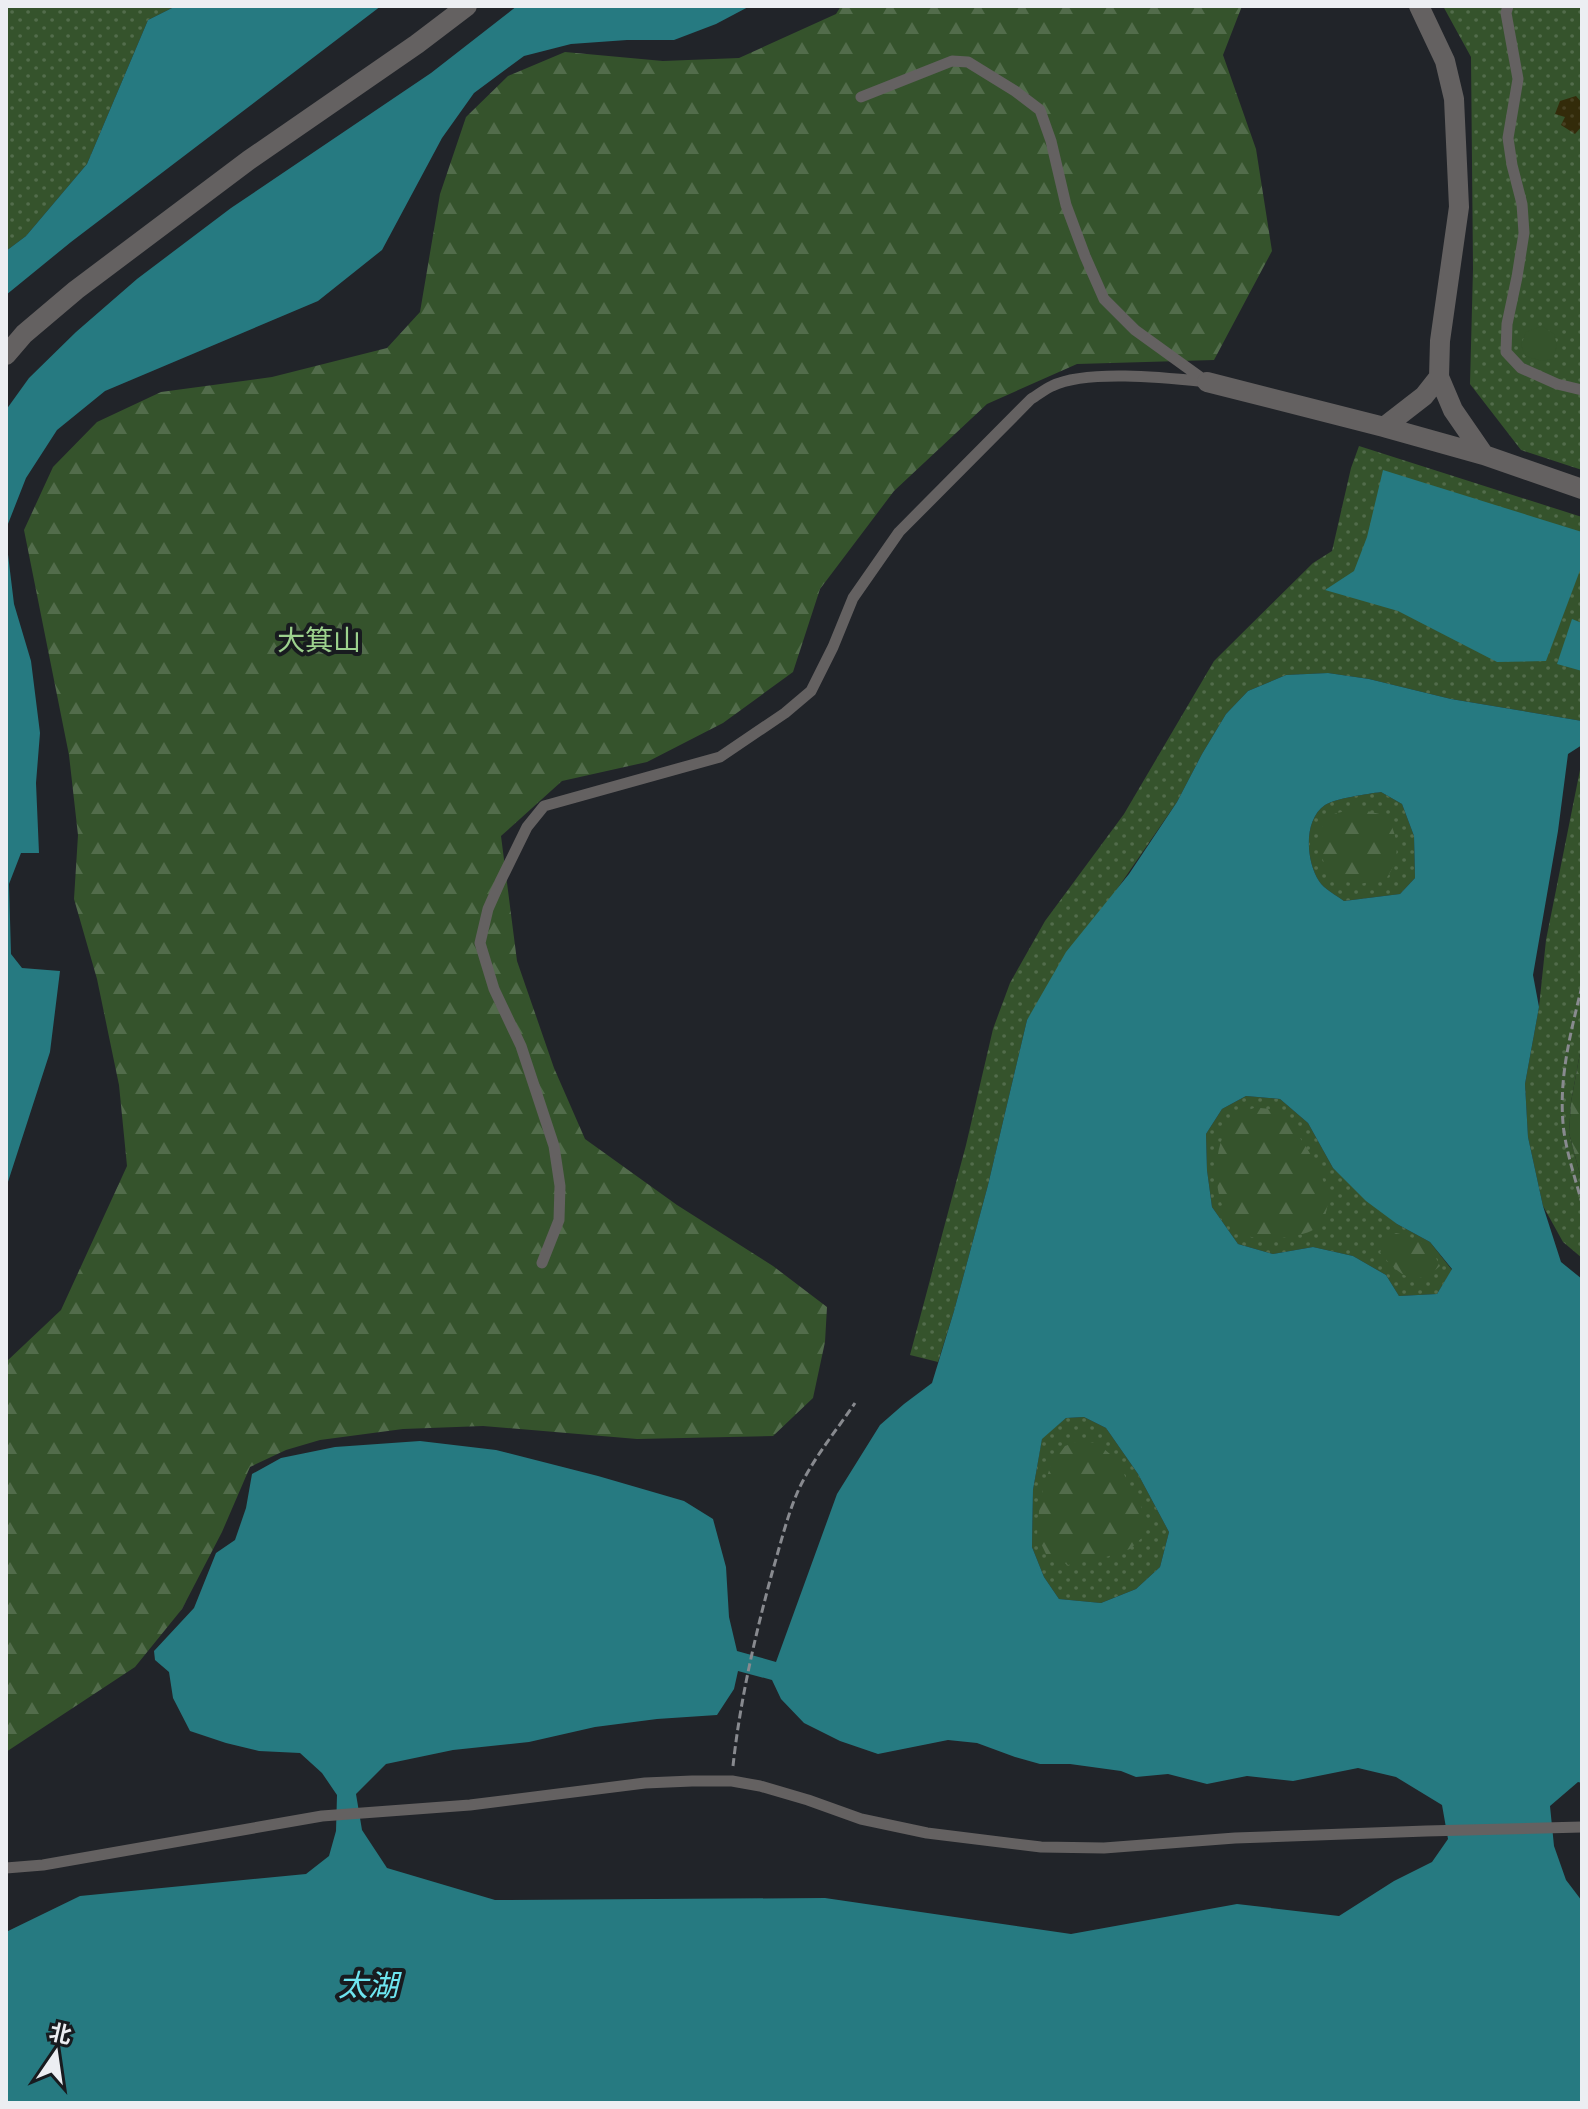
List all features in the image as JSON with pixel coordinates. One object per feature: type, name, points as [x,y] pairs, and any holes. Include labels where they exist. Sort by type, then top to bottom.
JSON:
[{"type":"street","points":[[6,355],[24,334],[76,290],[249,160],[467,6]]},
{"type":"street","points":[[1419,6],[1445,61],[1454,99],[1459,207],[1440,341],[1439,377],[1453,410],[1484,455]]},
{"type":"street","points":[[1384,427],[1424,396],[1439,377]]},
{"type":"street","points":[[1207,382],[1484,455],[1582,489]]},
{"type":"lane","points":[[1508,6],[1506,13],[1518,79],[1508,138],[1522,204],[1524,233],[1507,324],[1506,352],[1521,368],[1557,384],[1582,390]]},
{"type":"lane","points":[[861,97],[952,61],[968,62],[1040,110],[1051,141],[1066,205],[1104,299],[1135,330],[1207,382]]},
{"type":"lane","points":[[542,1263],[559,1220],[560,1186],[554,1146],[521,1046],[494,989],[480,943],[488,909],[527,827],[544,806],[720,757],[785,713],[811,691],[853,598],[899,532],[1031,399],[1054,385],[1079,379],[1159,377],[1207,382]]},
{"type":"lane","points":[[6,1868],[43,1865],[322,1816],[470,1805],[645,1783],[732,1781],[772,1790],[874,1822],[927,1833],[1041,1847],[1104,1848],[1235,1838],[1576,1827]]},
{"type":"path","points":[[1582,986],[1561,1090],[1563,1127],[1582,1203]]},
{"type":"path","points":[[732,1781],[739,1714],[759,1621],[798,1490],[855,1403]]},
{"type":"green space","points":[[6,6],[176,6],[148,20],[87,164],[26,236],[6,251]]},
{"type":"green space","name":"大箕山","points":[[841,6],[1242,6],[1223,55],[1256,149],[1272,251],[1214,360],[1077,364],[987,404],[894,491],[820,589],[793,672],[723,723],[647,762],[562,781],[501,836],[517,961],[554,1068],[585,1139],[677,1205],[773,1266],[827,1307],[825,1342],[813,1398],[773,1436],[637,1439],[483,1426],[403,1429],[320,1440],[286,1450],[250,1467],[222,1532],[182,1609],[135,1667],[6,1752],[6,1362],[61,1310],[127,1166],[119,1085],[97,979],[74,899],[78,835],[69,755],[24,530],[53,467],[97,422],[161,392],[272,377],[387,348],[420,312],[440,194],[466,117],[508,76],[565,52],[663,61],[739,58],[836,14]]},
{"type":"green space","points":[[1443,6],[1582,6],[1582,470],[1521,450],[1470,384],[1473,269],[1471,57]]},
{"type":"green space","points":[[1542,326],[1554,334],[1557,345],[1553,359],[1542,361],[1525,356],[1521,345],[1526,332]]},
{"type":"green space","points":[[1359,446],[1582,517],[1582,721],[1451,699],[1369,679],[1328,673],[1286,675],[1248,691],[1226,714],[1177,802],[1027,1020],[988,1185],[938,1362],[910,1355],[966,1145],[993,1029],[1010,983],[1045,921],[1124,814],[1214,661],[1313,563],[1332,551]]},
{"type":"green space","points":[[1582,760],[1582,1042],[1571,1102],[1569,1133],[1582,1182],[1582,1258],[1563,1242],[1543,1206],[1528,1137],[1525,1084],[1539,1007],[1546,940]]},
{"type":"green space","points":[[1381,792],[1402,804],[1414,836],[1415,878],[1400,894],[1344,901],[1324,887],[1311,863],[1309,841],[1313,820],[1325,805]]},
{"type":"green space","points":[[1356,808],[1387,816],[1391,824],[1397,848],[1386,879],[1359,884],[1341,881],[1327,868],[1318,850],[1322,827],[1334,814]]},
{"type":"green space","points":[[1582,1042],[1582,1182],[1569,1133],[1571,1102]]},
{"type":"green space","points":[[1246,1096],[1280,1099],[1308,1123],[1333,1168],[1397,1224],[1430,1242],[1452,1270],[1437,1294],[1399,1296],[1386,1275],[1353,1256],[1313,1247],[1273,1254],[1238,1244],[1212,1207],[1206,1134],[1222,1109]]},
{"type":"green space","points":[[1254,1108],[1270,1109],[1290,1124],[1323,1179],[1327,1191],[1327,1210],[1319,1226],[1311,1231],[1274,1238],[1246,1235],[1230,1221],[1223,1208],[1217,1177],[1220,1145],[1235,1117]]},
{"type":"green space","points":[[1396,1233],[1423,1243],[1440,1266],[1431,1273],[1415,1278],[1394,1268],[1380,1253],[1385,1239]]},
{"type":"green space","points":[[1084,1417],[1106,1428],[1138,1474],[1169,1532],[1160,1567],[1136,1589],[1101,1603],[1059,1599],[1044,1577],[1032,1547],[1033,1490],[1042,1438],[1066,1418]]},
{"type":"green space","points":[[1081,1440],[1098,1444],[1116,1459],[1147,1518],[1145,1535],[1130,1549],[1068,1565],[1046,1554],[1037,1535],[1040,1500],[1050,1467],[1065,1446]]},
{"type":"sand","points":[[1576,96],[1582,103],[1582,126],[1575,134],[1561,125],[1565,117],[1555,114],[1560,101]]},
{"type":"water","points":[[176,6],[381,6],[6,295],[6,251],[26,236],[87,164],[148,20]]},
{"type":"water","points":[[517,6],[750,6],[716,24],[674,40],[571,44],[524,56],[474,93],[442,138],[382,250],[318,301],[105,391],[57,430],[26,478],[6,529],[6,410],[29,378],[137,279],[231,208],[431,73]]},
{"type":"water","points":[[1383,470],[1582,532],[1582,565],[1546,661],[1497,662],[1398,611],[1325,590],[1354,571],[1367,537]]},
{"type":"water","points":[[6,538],[14,604],[31,661],[40,733],[36,783],[39,853],[21,853],[9,884],[11,954],[22,968],[60,971],[50,1052],[6,1188]]},
{"type":"water","points":[[1572,619],[1582,623],[1582,671],[1557,664]]},
{"type":"water","name":"太湖","points":[[1328,673],[1369,679],[1451,699],[1582,721],[1582,745],[1568,754],[1533,975],[1539,1007],[1525,1084],[1528,1137],[1543,1206],[1561,1262],[1582,1279],[1582,1783],[1578,1782],[1550,1806],[1554,1846],[1566,1880],[1582,1901],[1582,2103],[6,2103],[6,1932],[80,1896],[306,1874],[329,1856],[336,1831],[337,1795],[322,1773],[300,1753],[259,1751],[190,1731],[173,1698],[169,1672],[155,1660],[154,1651],[194,1608],[216,1553],[235,1540],[246,1508],[252,1474],[281,1458],[335,1447],[420,1441],[496,1450],[684,1501],[713,1519],[726,1567],[729,1617],[737,1651],[776,1662],[837,1494],[880,1425],[932,1383],[988,1185],[1027,1020],[1066,952],[1129,874],[1177,802],[1226,714],[1248,691],[1286,675]],"holes":[[[1381,792],[1402,804],[1414,836],[1415,878],[1400,894],[1344,901],[1319,881],[1309,852],[1313,820],[1325,805],[1344,798]],[[1246,1096],[1280,1099],[1308,1123],[1333,1168],[1366,1201],[1397,1224],[1430,1242],[1452,1269],[1437,1294],[1399,1296],[1386,1275],[1353,1256],[1313,1247],[1273,1254],[1238,1244],[1212,1207],[1207,1170],[1206,1134],[1222,1109]],[[1084,1417],[1106,1428],[1138,1474],[1169,1532],[1160,1567],[1136,1589],[1101,1603],[1059,1599],[1044,1577],[1032,1547],[1033,1490],[1042,1439],[1066,1418]],[[738,1671],[772,1680],[781,1699],[804,1723],[840,1741],[878,1754],[948,1740],[977,1743],[1040,1764],[1070,1764],[1121,1771],[1136,1777],[1168,1774],[1207,1784],[1247,1776],[1293,1781],[1358,1768],[1396,1777],[1442,1805],[1448,1839],[1432,1862],[1394,1881],[1339,1916],[1237,1904],[1071,1934],[825,1898],[495,1900],[387,1868],[362,1830],[356,1794],[386,1764],[453,1750],[529,1742],[595,1727],[717,1715],[734,1689]]]}]
